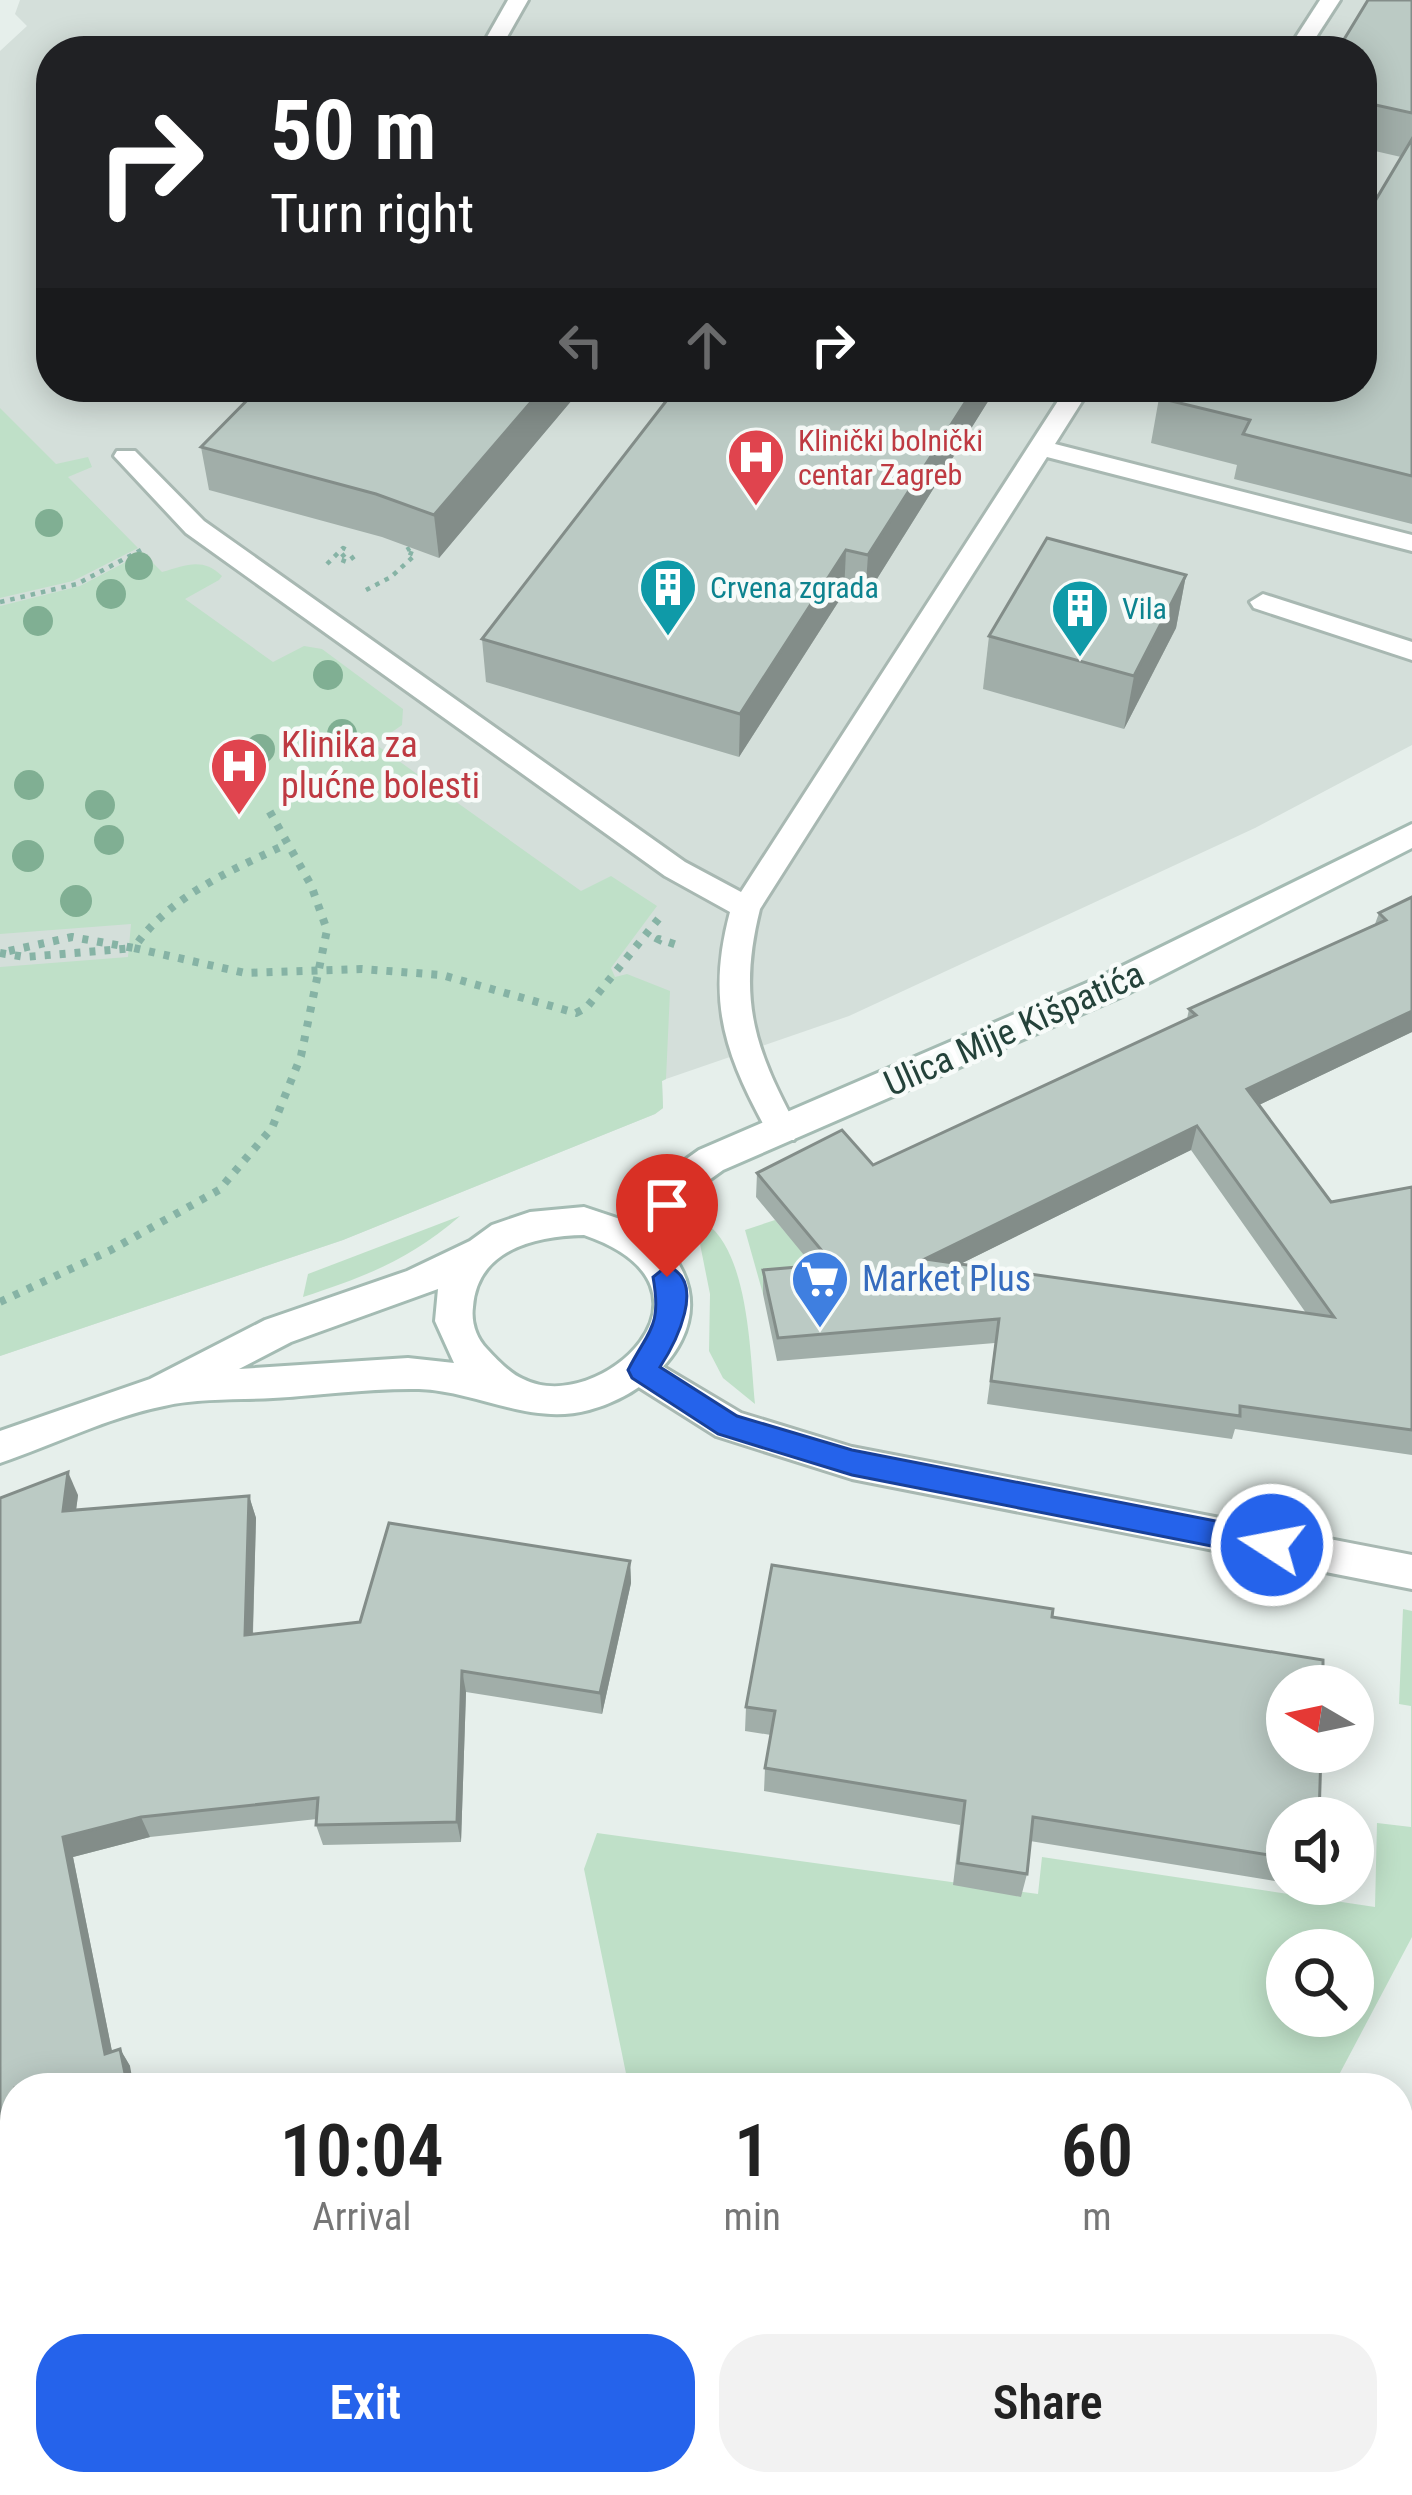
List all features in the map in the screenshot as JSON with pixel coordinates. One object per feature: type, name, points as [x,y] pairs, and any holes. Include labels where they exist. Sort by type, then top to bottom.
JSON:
[{"type":"main road","name":"Ulica Mije Kišpatića","points":[[633,1238],[654,1207],[688,1174],[1150,968],[1412,835]]},
{"type":"main road","points":[[0,1447],[163,1390],[278,1331],[405,1287],[523,1226],[556,1220],[592,1222],[633,1238],[667,1277],[672,1306],[668,1332],[642,1370],[584,1397],[549,1400],[424,1374],[163,1390]]},
{"type":"main road","points":[[478,1253],[455,1292],[452,1321],[460,1349],[481,1373],[510,1391]]},
{"type":"main road","points":[[642,1370],[728,1425],[833,1457],[1412,1572]]},
{"type":"lane","points":[[498,36],[518,0]]},
{"type":"lane","points":[[1307,36],[1330,0]]},
{"type":"lane","points":[[783,1131],[753,1078],[734,1021],[736,939],[746,908],[1069,402]]},
{"type":"lane","points":[[1040,448],[1412,543]]},
{"type":"lane","points":[[126,456],[195,527],[675,869],[746,908]]},
{"type":"lane","points":[[1264,602],[1412,651]]},
{"type":"path","points":[[328,563],[343,548],[349,551],[339,559],[346,562],[356,555]]},
{"type":"path","points":[[359,591],[391,578],[415,555],[406,551],[410,548]]},
{"type":"path","points":[[0,602],[77,584],[141,550]]},
{"type":"path","points":[[0,1302],[111,1250],[219,1190],[272,1128],[285,1101],[327,929],[311,885],[266,805]]},
{"type":"path","points":[[134,948],[142,930],[155,921],[238,868],[287,844]]},
{"type":"path","points":[[4,952],[30,943],[104,935],[134,948],[223,971],[442,975],[576,1013],[587,1007],[660,917]]},
{"type":"path","points":[[657,943],[659,939],[676,945]]},
{"type":"path","points":[[4,952],[25,957],[134,948]]},
{"type":"shaded area","name":"Klinički bolnički centar Zagreb","points":[[20,0],[1412,0],[1412,745],[1255,828],[849,1016],[666,1079],[662,1081],[663,1108],[655,1114],[343,1240],[0,1356],[0,51],[27,26],[15,14]]},
{"type":"green space","points":[[0,408],[56,464],[88,457],[92,467],[68,477],[138,548],[73,581],[0,598]]},
{"type":"green space","name":"Klinika za plućne bolesti","points":[[143,553],[162,572],[194,564],[215,570],[222,576],[219,580],[185,599],[273,662],[304,646],[322,649],[403,709],[402,725],[375,744],[581,891],[611,876],[657,906],[611,968],[615,977],[627,974],[670,991],[663,1108],[343,1240],[0,1356],[0,967],[128,957],[131,924],[0,934],[0,606],[80,586]]},
{"type":"green space","points":[[460,1216],[386,1265],[303,1297],[308,1274]]},
{"type":"green space","points":[[775,1220],[786,1233],[957,1279],[763,1294],[745,1230]]},
{"type":"green space","points":[[706,1223],[731,1257],[739,1281],[755,1404],[723,1378],[709,1351],[710,1294],[700,1244]]},
{"type":"green space","points":[[1403,1609],[1412,1611],[1412,1937],[1374,2009],[1374,1929],[1266,1929],[1266,2037],[1359,2037],[1340,2073],[626,2073],[584,1869],[597,1833],[1038,1894],[1042,1857],[1266,1891],[1266,1905],[1375,1907],[1377,1823],[1411,1827],[1411,1706],[1399,1704]]},
{"type":"building","points":[[1368,0],[1412,0],[1412,113],[1377,105],[1377,36],[1346,36]]},
{"type":"building","points":[[1412,139],[1412,476],[1243,434],[1250,420],[1176,402],[1377,402],[1377,198]]},
{"type":"building","points":[[245,402],[531,402],[434,515],[376,494],[201,447]]},
{"type":"building","points":[[665,402],[965,402],[868,555],[846,550],[740,714],[482,639]]},
{"type":"building","points":[[1047,538],[1186,575],[1134,676],[989,636]]},
{"type":"building","points":[[1412,897],[1412,1011],[1247,1089],[1331,1202],[1412,1187],[1412,1430],[1240,1406],[1240,1416],[991,1381],[999,1319],[778,1338],[763,1270],[833,1264],[757,1173],[842,1130],[873,1165],[1196,1015],[1189,1009],[1386,920],[1379,913]],"holes":[[[1197,1126],[1334,1317],[925,1259]]]},
{"type":"building","points":[[68,1472],[63,1511],[249,1496],[245,1635],[360,1622],[389,1523],[630,1561],[600,1693],[462,1671],[457,1822],[316,1825],[318,1798],[141,1817],[63,1837],[105,2054],[120,2049],[125,2073],[0,2073],[0,1498]]},
{"type":"building","points":[[772,1565],[1053,1609],[1052,1617],[1323,1660],[1323,1665],[1266,1665],[1266,1773],[1320,1773],[1320,1797],[1266,1797],[1266,1855],[1033,1817],[1027,1874],[958,1863],[965,1801],[765,1768],[775,1711],[746,1707]]},
{"type":"place","name":"Klinički bolnički centar Zagreb","points":[[756,508]]},
{"type":"place","name":"Crvena zgrada","points":[[668,638]]},
{"type":"place","name":"Vila","points":[[1080,659]]},
{"type":"place","name":"Klinika za plućne bolesti","points":[[239,817]]},
{"type":"place","name":"Market Plus","points":[[820,1330]]},
{"type":"route","points":[[667,1277],[672,1306],[668,1332],[642,1370],[728,1425],[852,1462],[1272,1545]]}]
